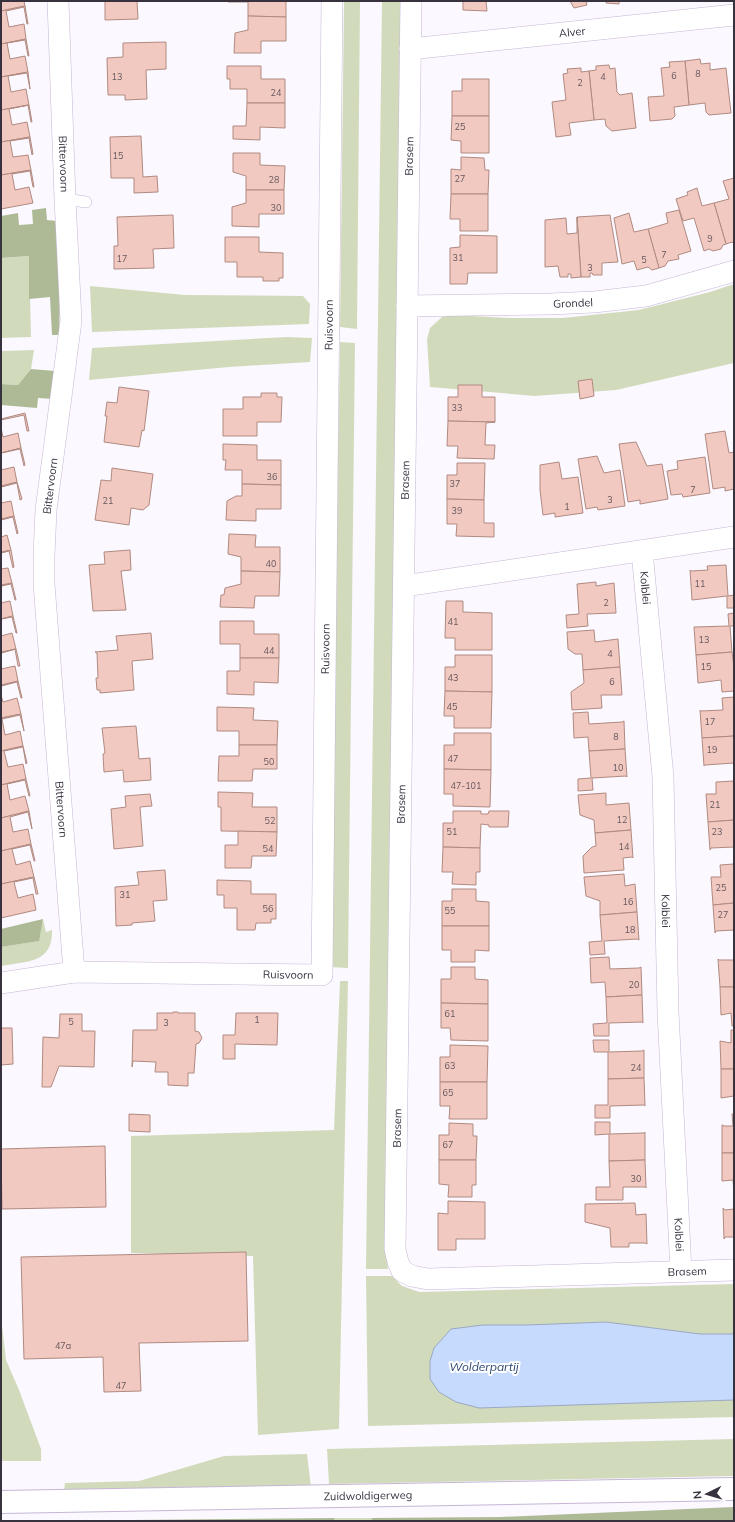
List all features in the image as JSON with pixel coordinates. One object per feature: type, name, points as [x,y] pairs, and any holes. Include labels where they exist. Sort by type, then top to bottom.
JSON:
[{"type":"main road","name":"Zuidwoldigerweg","points":[[1,1502],[734,1489]]},
{"type":"street","name":"Bittervoorn","points":[[58,1],[71,321],[46,510],[44,584],[74,972]]},
{"type":"street","name":"Ruisvoorn","points":[[1,983],[74,972],[322,975],[332,1]]},
{"type":"street","name":"Brasem","points":[[411,1],[395,1249],[398,1262],[402,1271],[412,1276],[428,1279],[734,1270]]},
{"type":"street","name":"Alver","points":[[410,49],[734,15]]},
{"type":"street","name":"Grondel","points":[[408,306],[594,302],[646,296],[734,271]]},
{"type":"street","points":[[404,586],[642,552],[734,537]]},
{"type":"street","name":"Kolblei","points":[[642,552],[663,777],[668,1012],[680,1271]]},
{"type":"lane","points":[[65,199],[86,202]]},
{"type":"green space","points":[[344,1],[360,1],[357,329],[340,327]]},
{"type":"green space","points":[[382,1],[401,1],[386,1255],[388,1269],[366,1269]]},
{"type":"green space","points":[[46,208],[47,220],[57,221],[60,297],[59,335],[52,335],[50,297],[29,299],[29,256],[1,258],[1,216],[18,213],[19,225],[33,224],[32,210]]},
{"type":"green space","points":[[29,256],[31,337],[1,338],[1,258]]},
{"type":"green space","points":[[734,284],[734,363],[616,390],[535,396],[430,387],[427,339],[430,328],[442,317],[453,315],[509,318],[563,318],[639,310],[710,292]]},
{"type":"green space","points":[[90,286],[185,295],[303,296],[310,304],[309,324],[92,332]]},
{"type":"green space","points":[[287,337],[312,338],[310,362],[229,367],[89,380],[92,348]]},
{"type":"green space","points":[[340,342],[355,343],[348,968],[329,967]]},
{"type":"green space","points":[[34,350],[31,369],[18,385],[1,384],[1,351]]},
{"type":"green space","points":[[31,369],[55,371],[52,399],[38,398],[37,408],[1,405],[1,384],[18,385]]},
{"type":"green space","points":[[43,919],[46,932],[52,930],[51,941],[48,949],[43,955],[36,959],[1,966],[1,947],[38,941]]},
{"type":"green space","points":[[43,919],[39,941],[1,947],[1,929]]},
{"type":"green space","points":[[340,981],[348,981],[339,1429],[258,1435],[253,1256],[131,1253],[131,1136],[334,1130]]},
{"type":"green space","points":[[366,1276],[392,1276],[402,1286],[419,1292],[734,1284],[734,1417],[368,1426]]},
{"type":"green space","points":[[1,1317],[6,1360],[41,1449],[41,1461],[1,1461]]},
{"type":"green space","points":[[734,1439],[734,1476],[329,1484],[327,1449]]},
{"type":"green space","points":[[307,1454],[311,1487],[64,1491],[65,1483],[139,1481],[224,1456]]},
{"type":"green space","points":[[734,1507],[734,1521],[372,1521],[372,1518],[500,1517]]},
{"type":"green space","points":[[334,1518],[372,1518],[372,1521],[334,1521]]},
{"type":"green space","points":[[334,1518],[334,1521],[29,1521]]},
{"type":"water","name":"Wolderpartij","points":[[606,1322],[700,1334],[734,1334],[734,1400],[479,1408],[456,1402],[439,1392],[430,1379],[430,1361],[434,1348],[451,1329],[483,1325]]},
{"type":"building","points":[[1,1],[24,1],[25,6],[1,11]]},
{"type":"building","points":[[105,1],[137,1],[138,19],[105,20]]},
{"type":"building","points":[[228,1],[286,1],[286,17],[248,16],[248,2]]},
{"type":"building","points":[[463,1],[486,1],[487,11],[463,10]]},
{"type":"building","points":[[570,1],[592,1],[586,2],[587,5],[574,8]]},
{"type":"building","points":[[606,1],[619,1],[619,4],[606,3]]},
{"type":"building","points":[[25,6],[28,24],[24,7],[6,11],[9,27],[24,24],[26,39],[1,44],[1,11]]},
{"type":"building","points":[[248,16],[286,17],[286,41],[261,41],[261,53],[234,53],[235,33],[248,30]]},
{"type":"building","points":[[26,39],[29,56],[25,40],[7,43],[10,59],[25,56],[28,72],[1,77],[1,44]]},
{"type":"building","points":[[166,42],[166,69],[146,70],[147,99],[125,100],[125,95],[108,95],[107,58],[123,57],[123,43]]},
{"type":"building","points":[[700,59],[701,64],[710,63],[710,70],[726,68],[731,113],[709,115],[706,112],[705,103],[689,105],[685,61]]},
{"type":"building","points":[[685,61],[689,105],[674,107],[675,116],[672,119],[650,121],[648,97],[664,96],[661,68],[670,67],[669,62]]},
{"type":"building","points":[[609,65],[610,69],[615,68],[617,92],[620,95],[632,93],[636,128],[612,131],[606,126],[605,119],[594,120],[589,71],[596,70],[596,66]]},
{"type":"building","points":[[227,66],[261,66],[261,79],[285,79],[285,103],[247,103],[247,89],[230,89],[230,79],[227,79]]},
{"type":"building","points":[[581,68],[581,72],[589,71],[594,120],[569,123],[571,135],[556,137],[552,102],[566,100],[563,74],[568,73],[567,69]]},
{"type":"building","points":[[28,72],[30,89],[27,73],[8,76],[11,92],[26,89],[29,105],[1,110],[1,77]]},
{"type":"building","points":[[462,79],[489,79],[489,116],[452,116],[452,91],[462,91]]},
{"type":"building","points":[[247,103],[285,103],[285,128],[260,127],[260,140],[233,139],[233,126],[246,126]]},
{"type":"building","points":[[29,105],[32,122],[31,122]]},
{"type":"building","points":[[22,106],[9,109],[12,125],[27,122],[30,137],[1,142],[1,110]]},
{"type":"building","points":[[452,116],[489,116],[489,153],[461,153],[461,141],[451,140]]},
{"type":"building","points":[[141,136],[143,177],[157,176],[158,192],[134,193],[134,178],[111,178],[110,137]]},
{"type":"building","points":[[30,137],[32,155],[29,138],[10,141],[13,157],[28,155],[31,170],[1,175],[1,142]]},
{"type":"building","points":[[233,153],[260,153],[260,165],[285,166],[284,190],[246,190],[246,176],[233,172]]},
{"type":"building","points":[[461,157],[484,158],[485,170],[489,170],[488,194],[451,194],[451,169],[461,170]]},
{"type":"building","points":[[31,170],[34,187],[30,171],[12,174],[15,190],[29,187],[33,203],[1,209],[1,175]]},
{"type":"building","points":[[734,178],[734,244],[732,242],[726,244],[714,203],[729,199],[723,181]]},
{"type":"building","points":[[697,188],[702,206],[714,203],[726,244],[723,245],[721,249],[713,251],[709,249],[704,251],[694,218],[683,221],[676,199],[688,195],[687,192]]},
{"type":"building","points":[[246,190],[284,190],[284,214],[259,214],[259,227],[232,226],[232,207],[246,203]]},
{"type":"building","points":[[451,194],[488,194],[488,231],[460,231],[460,219],[450,219]]},
{"type":"building","points":[[679,210],[691,251],[678,255],[679,259],[668,261],[665,266],[659,268],[648,229],[668,223],[666,213]]},
{"type":"building","points":[[629,213],[634,232],[648,229],[659,268],[652,270],[648,267],[637,270],[634,261],[622,264],[614,218]]},
{"type":"building","points":[[173,215],[174,248],[153,249],[154,268],[114,269],[114,246],[118,246],[117,217]]},
{"type":"building","points":[[610,215],[618,262],[602,263],[602,275],[593,275],[590,273],[590,277],[581,277],[577,217]]},
{"type":"building","points":[[577,217],[581,277],[571,278],[571,274],[568,274],[568,277],[560,277],[558,266],[545,267],[545,220],[566,218],[567,234],[577,233]]},
{"type":"building","points":[[460,235],[497,236],[497,273],[468,273],[467,284],[450,284],[450,248],[460,247]]},
{"type":"building","points":[[225,237],[259,237],[259,252],[283,253],[283,278],[279,278],[279,281],[263,281],[263,277],[237,277],[237,262],[225,262]]},
{"type":"building","points":[[592,379],[594,396],[580,399],[578,381]]},
{"type":"building","points":[[458,385],[482,385],[482,397],[495,397],[495,422],[448,421],[448,397],[458,397]]},
{"type":"building","points":[[119,387],[149,391],[144,431],[142,430],[139,447],[104,442],[107,402],[117,403]]},
{"type":"building","points":[[261,393],[277,393],[277,397],[282,397],[281,422],[257,422],[257,436],[223,436],[223,409],[243,409],[243,397],[261,397]]},
{"type":"building","points":[[25,413],[29,431],[27,431],[24,415],[1,420],[1,419]]},
{"type":"building","points":[[448,421],[495,422],[486,423],[485,445],[495,445],[494,459],[457,458],[458,446],[447,446]]},
{"type":"building","points":[[1,428],[3,437],[18,433],[21,448],[1,453]]},
{"type":"building","points":[[725,431],[729,453],[734,452],[734,489],[725,491],[725,487],[713,489],[705,434]]},
{"type":"building","points":[[636,442],[647,466],[662,464],[668,499],[640,504],[640,500],[628,502],[619,444]]},
{"type":"building","points":[[223,444],[257,445],[257,460],[281,460],[281,485],[242,484],[242,470],[225,470],[226,460],[223,460]]},
{"type":"building","points":[[21,448],[24,466],[20,449],[1,453]]},
{"type":"building","points":[[597,456],[604,473],[620,470],[625,506],[598,510],[597,507],[586,509],[578,459]]},
{"type":"building","points":[[705,457],[710,493],[683,497],[682,494],[671,495],[667,471],[678,469],[677,461]]},
{"type":"building","points":[[559,462],[562,479],[578,477],[583,513],[555,517],[555,513],[543,515],[540,490],[540,465]]},
{"type":"building","points":[[457,463],[485,463],[484,500],[447,499],[447,475],[457,475]]},
{"type":"building","points":[[14,467],[17,482],[1,486],[1,470]]},
{"type":"building","points":[[112,468],[153,474],[149,505],[143,510],[131,508],[129,525],[95,520],[101,480],[111,481]]},
{"type":"building","points":[[17,482],[22,499],[20,500],[17,483],[1,487]]},
{"type":"building","points":[[242,484],[281,485],[281,509],[256,509],[256,521],[226,520],[227,501],[236,496],[242,496]]},
{"type":"building","points":[[447,499],[484,500],[484,523],[494,523],[494,537],[456,536],[457,524],[447,524]]},
{"type":"building","points":[[11,501],[14,516],[1,519],[1,503]]},
{"type":"building","points":[[14,516],[17,534],[13,517],[1,520]]},
{"type":"building","points":[[229,534],[256,535],[255,547],[280,547],[280,572],[241,571],[241,557],[228,554]]},
{"type":"building","points":[[7,535],[11,550],[1,552],[1,537]]},
{"type":"building","points":[[11,550],[13,568],[9,551],[1,553]]},
{"type":"building","points":[[130,550],[131,570],[121,571],[126,610],[93,611],[89,565],[105,564],[104,552]]},
{"type":"building","points":[[726,565],[728,596],[734,595],[734,608],[727,608],[727,596],[692,600],[690,570],[708,570],[707,566]]},
{"type":"building","points":[[8,568],[12,583],[1,585],[1,569]]},
{"type":"building","points":[[241,571],[280,572],[279,596],[255,596],[254,608],[220,607],[221,595],[224,595],[225,588],[241,584]]},
{"type":"building","points":[[596,582],[596,586],[614,583],[616,613],[587,614],[588,626],[567,628],[566,615],[579,614],[577,584]]},
{"type":"building","points":[[12,583],[16,600],[11,584],[1,586]]},
{"type":"building","points":[[10,601],[13,616],[1,619],[1,603]]},
{"type":"building","points":[[446,601],[463,601],[463,612],[492,613],[492,650],[455,650],[455,638],[445,638]]},
{"type":"building","points":[[734,613],[734,626],[730,626],[732,652],[696,655],[694,627],[729,626],[728,614]]},
{"type":"building","points":[[13,616],[17,633],[12,617],[1,619]]},
{"type":"building","points":[[220,621],[254,621],[254,634],[279,634],[279,658],[240,658],[240,644],[220,644]]},
{"type":"building","points":[[594,630],[595,642],[618,639],[620,667],[583,670],[582,654],[575,654],[568,649],[567,632]]},
{"type":"building","points":[[12,633],[16,649],[1,652],[1,636]]},
{"type":"building","points":[[151,633],[153,659],[132,661],[134,690],[100,693],[100,690],[97,690],[97,653],[95,652],[118,650],[116,636]]},
{"type":"building","points":[[16,649],[20,666],[18,666]]},
{"type":"building","points":[[732,652],[734,667],[734,691],[722,692],[721,680],[698,683],[696,655]]},
{"type":"building","points":[[455,655],[492,655],[492,692],[445,691],[445,667],[455,667]]},
{"type":"building","points":[[240,658],[279,658],[278,683],[254,682],[254,695],[227,694],[227,671],[240,671]]},
{"type":"building","points":[[15,666],[18,681],[1,685],[1,669]]},
{"type":"building","points":[[620,667],[622,695],[601,695],[602,708],[572,710],[571,692],[584,683],[583,670]]},
{"type":"building","points":[[18,681],[22,698],[17,682],[1,686]]},
{"type":"building","points":[[445,691],[492,692],[491,728],[454,728],[454,716],[444,716]]},
{"type":"building","points":[[1,695],[3,702],[17,698],[21,714],[1,718]]},
{"type":"building","points":[[734,697],[734,736],[702,738],[700,710],[723,710],[722,698]]},
{"type":"building","points":[[217,707],[254,708],[253,720],[278,721],[277,745],[239,745],[239,731],[217,731]]},
{"type":"building","points":[[588,712],[589,724],[624,721],[625,749],[589,751],[588,737],[574,738],[573,713]]},
{"type":"building","points":[[21,714],[24,731],[20,715],[2,719],[5,735],[20,731],[23,746],[1,751],[1,718]]},
{"type":"building","points":[[136,726],[139,759],[150,758],[151,780],[124,782],[123,770],[104,772],[103,754],[105,753],[102,728]]},
{"type":"building","points":[[454,733],[491,733],[491,770],[444,769],[444,745],[454,745]]},
{"type":"building","points":[[734,736],[734,763],[704,766],[702,738]]},
{"type":"building","points":[[239,745],[277,745],[277,769],[253,769],[252,781],[218,781],[219,756],[239,756]]},
{"type":"building","points":[[23,746],[26,764],[23,747],[4,751],[8,767],[23,764],[26,779],[1,785],[1,751]]},
{"type":"building","points":[[625,749],[627,777],[592,778],[593,790],[578,791],[578,779],[591,778],[589,751]]},
{"type":"building","points":[[444,769],[491,770],[490,807],[453,806],[453,794],[444,794]]},
{"type":"building","points":[[26,779],[30,796],[25,780],[7,784],[10,800],[25,796],[29,811],[1,818],[1,785]]},
{"type":"building","points":[[734,781],[734,820],[708,822],[706,794],[716,794],[716,782]]},
{"type":"building","points":[[218,792],[253,793],[252,807],[277,807],[277,832],[221,831],[221,807],[218,807]]},
{"type":"building","points":[[606,793],[606,805],[629,803],[631,830],[595,833],[594,820],[580,815],[578,795]]},
{"type":"building","points":[[150,794],[152,806],[140,807],[143,846],[114,849],[111,809],[126,807],[125,796]]},
{"type":"building","points":[[29,811],[32,829],[28,812],[10,817],[13,832],[28,829],[31,844],[1,851],[1,818]]},
{"type":"building","points":[[453,811],[481,811],[481,814],[488,814],[489,811],[509,811],[508,827],[489,827],[489,825],[481,824],[480,848],[443,847],[443,823],[453,823]]},
{"type":"building","points":[[734,820],[734,847],[711,848],[710,850],[708,822]]},
{"type":"building","points":[[631,830],[633,858],[623,858],[624,870],[584,873],[583,856],[592,847],[596,846],[595,833]]},
{"type":"building","points":[[238,831],[277,832],[276,856],[252,856],[251,868],[225,868],[225,845],[238,845]]},
{"type":"building","points":[[31,844],[35,861],[30,845],[12,849],[16,865],[30,861],[34,877],[1,884],[1,851]]},
{"type":"building","points":[[443,847],[480,848],[480,872],[476,872],[476,885],[452,884],[453,872],[442,872]]},
{"type":"building","points":[[734,864],[734,903],[713,905],[711,877],[721,877],[720,865]]},
{"type":"building","points":[[165,870],[167,900],[153,901],[155,921],[116,926],[115,887],[139,885],[137,872]]},
{"type":"building","points":[[624,874],[625,886],[635,884],[637,912],[600,915],[600,901],[586,896],[584,877]]},
{"type":"building","points":[[34,877],[38,894],[36,894],[33,878],[14,882],[18,898],[33,894],[36,910],[1,918],[1,884]]},
{"type":"building","points":[[217,880],[251,881],[251,894],[276,894],[276,919],[271,919],[271,923],[256,923],[255,930],[237,930],[237,908],[224,908],[224,895],[217,895]]},
{"type":"building","points":[[452,889],[476,889],[476,901],[489,902],[489,926],[442,926],[442,901],[452,901]]},
{"type":"building","points":[[734,903],[734,930],[716,931],[715,933],[713,905]]},
{"type":"building","points":[[637,912],[639,940],[604,941],[605,954],[590,955],[589,942],[602,941],[600,915]]},
{"type":"building","points":[[442,926],[489,926],[489,951],[475,950],[475,962],[451,962],[451,950],[442,950]]},
{"type":"building","points":[[609,957],[610,969],[641,967],[642,995],[606,997],[605,982],[591,983],[590,958]]},
{"type":"building","points":[[718,959],[734,960],[734,987],[720,987]]},
{"type":"building","points":[[451,967],[475,967],[475,979],[488,980],[488,1004],[441,1003],[441,979],[451,979]]},
{"type":"building","points":[[720,987],[734,987],[734,1026],[732,1026],[731,1013],[721,1015]]},
{"type":"building","points":[[642,995],[643,1023],[609,1023],[609,1036],[594,1036],[593,1024],[607,1023],[606,997]]},
{"type":"building","points":[[441,1003],[488,1004],[488,1041],[451,1040],[450,1028],[441,1028]]},
{"type":"building","points":[[157,1013],[195,1013],[195,1031],[199,1032],[202,1038],[199,1043],[196,1044],[194,1073],[188,1073],[188,1086],[168,1085],[168,1072],[155,1072],[156,1062],[133,1061],[132,1067],[133,1030],[157,1030]]},
{"type":"building","points":[[236,1013],[278,1013],[277,1045],[235,1044],[235,1059],[223,1059],[223,1035],[235,1035]]},
{"type":"building","points":[[60,1014],[82,1014],[82,1031],[95,1031],[94,1067],[59,1066],[51,1087],[42,1087],[43,1037],[59,1038]]},
{"type":"building","points":[[1,1028],[12,1028],[13,1064],[1,1065]]},
{"type":"building","points":[[731,1030],[734,1030],[734,1069],[721,1069],[720,1041],[731,1043]]},
{"type":"building","points":[[593,1040],[609,1040],[609,1052],[644,1050],[644,1078],[608,1079],[608,1052],[594,1052]]},
{"type":"building","points":[[450,1045],[488,1046],[487,1082],[440,1082],[440,1057],[450,1057]]},
{"type":"building","points":[[721,1069],[734,1069],[734,1096],[721,1098]]},
{"type":"building","points":[[644,1078],[645,1106],[610,1106],[610,1118],[595,1118],[595,1105],[608,1105],[608,1079]]},
{"type":"building","points":[[440,1082],[487,1082],[487,1119],[449,1119],[450,1106],[440,1106]]},
{"type":"building","points":[[129,1114],[150,1115],[150,1132],[129,1131]]},
{"type":"building","points":[[732,1114],[734,1114],[734,1153],[722,1153],[722,1125],[733,1126]]},
{"type":"building","points":[[595,1122],[610,1122],[610,1134],[645,1132],[645,1160],[609,1161],[609,1134],[595,1135]]},
{"type":"building","points":[[449,1123],[473,1124],[473,1136],[477,1136],[476,1160],[439,1160],[439,1135],[449,1135]]},
{"type":"building","points":[[105,1146],[106,1207],[2,1209],[1,1149]]},
{"type":"building","points":[[722,1153],[734,1153],[734,1192],[733,1180],[722,1181]]},
{"type":"building","points":[[439,1160],[476,1160],[476,1185],[472,1185],[472,1197],[448,1197],[449,1185],[439,1184]]},
{"type":"building","points":[[645,1160],[646,1188],[623,1187],[623,1200],[596,1200],[596,1187],[610,1187],[609,1161]]},
{"type":"building","points":[[448,1201],[485,1202],[485,1239],[456,1239],[456,1250],[438,1250],[438,1213],[448,1214]]},
{"type":"building","points":[[635,1203],[636,1215],[646,1214],[647,1244],[629,1243],[629,1247],[611,1247],[610,1228],[585,1222],[585,1204]]},
{"type":"building","points":[[723,1208],[725,1210],[734,1209],[734,1237],[725,1237],[724,1239]]},
{"type":"building","points":[[246,1252],[248,1341],[139,1343],[141,1391],[104,1392],[103,1357],[24,1359],[21,1257]]}]
